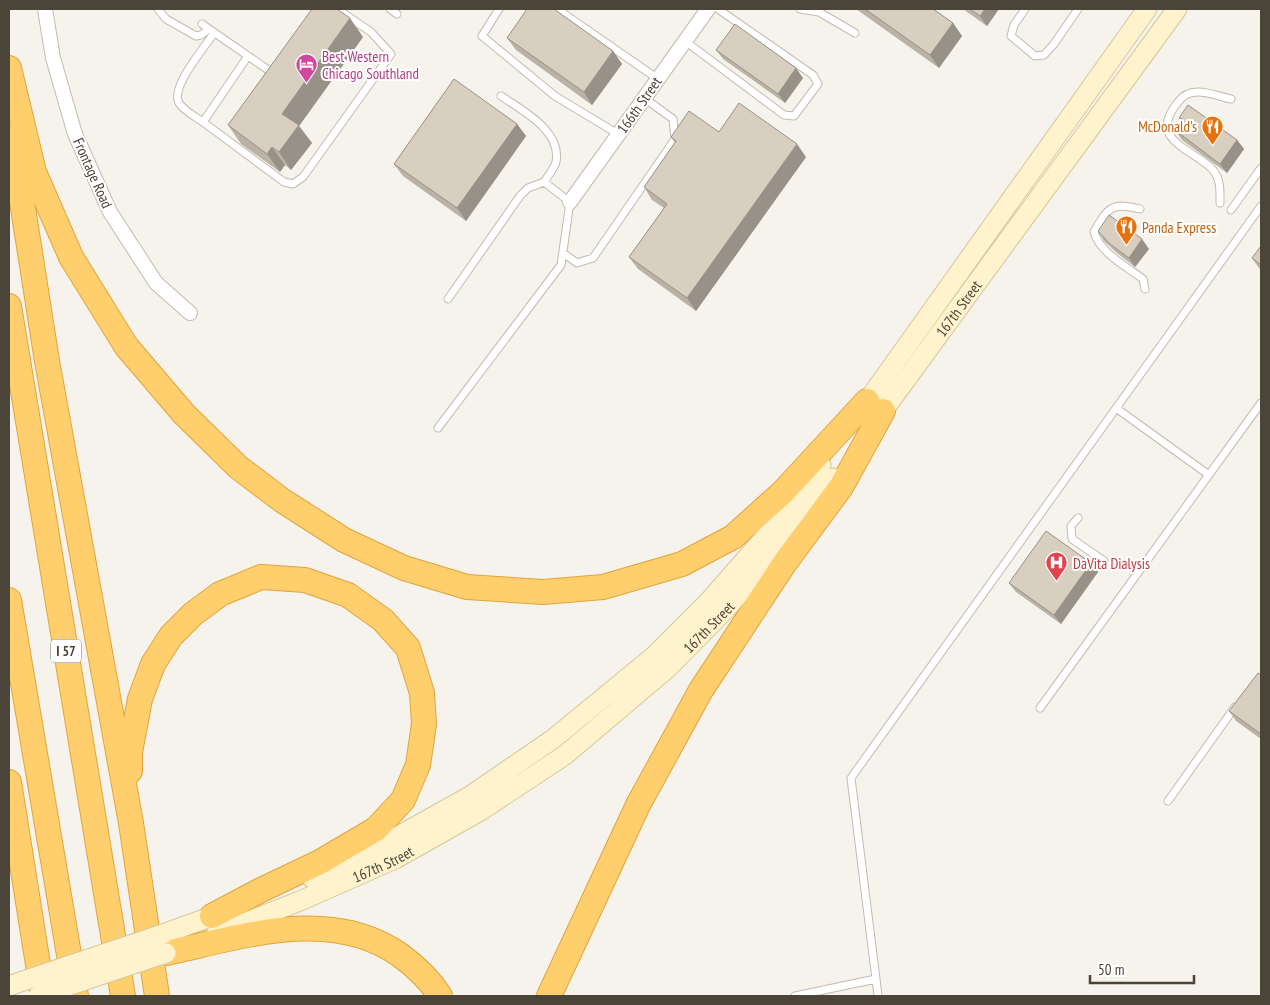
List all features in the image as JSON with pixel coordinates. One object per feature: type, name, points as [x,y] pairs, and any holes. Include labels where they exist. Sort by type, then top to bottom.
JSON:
[{"type":"highway","points":[[9,68],[34,172],[71,257],[126,346],[184,414],[238,467],[283,501],[344,540],[404,568],[467,587],[543,592],[603,587],[682,564],[733,537],[875,406]]},
{"type":"highway","points":[[9,119],[47,361],[130,823],[157,996]]},
{"type":"highway","name":"I 57","points":[[9,306],[123,996]]},
{"type":"highway","points":[[549,996],[638,805],[701,690],[784,564],[841,487],[875,406]]},
{"type":"highway","points":[[130,823],[130,752],[140,699],[153,664],[171,636],[193,614],[220,594],[261,577],[305,580],[348,595],[383,620],[408,648],[422,693],[424,724],[418,764],[403,800],[376,829],[368,834],[320,862],[212,916]]},
{"type":"highway","points":[[9,600],[76,996]]},
{"type":"highway","points":[[9,782],[43,996]]},
{"type":"highway","points":[[9,837],[15,869],[26,887]]},
{"type":"highway","points":[[164,943],[292,929],[336,930],[364,937],[394,952],[412,964],[440,996]]},
{"type":"main road","name":"167th Street","points":[[16,984],[164,943],[300,901],[395,859],[482,810],[566,755],[670,667],[726,609],[779,548],[841,469],[875,406],[1147,9]]},
{"type":"main road","name":"167th Street","points":[[38,996],[164,943],[212,916],[290,888],[384,844],[470,796],[553,739],[654,656],[710,600],[766,536],[825,460],[875,406],[1177,9]]},
{"type":"street","name":"Frontage Road","points":[[47,9],[54,58],[75,134],[110,212],[156,283],[190,313]]},
{"type":"street","name":"166th Street","points":[[570,202],[710,9]]},
{"type":"lane","points":[[158,9],[166,19],[196,36],[202,35],[208,29]]},
{"type":"lane","points":[[208,29],[180,82],[176,96],[180,105],[284,182],[293,184],[303,177],[392,54],[371,32],[337,9]]},
{"type":"lane","points":[[390,9],[397,14]]},
{"type":"lane","points":[[499,9],[482,36],[555,96],[618,134]]},
{"type":"lane","points":[[557,9],[658,79]]},
{"type":"lane","points":[[685,41],[784,115],[794,116],[818,84],[813,75],[710,9]]},
{"type":"lane","points":[[800,9],[819,12],[855,33]]},
{"type":"lane","points":[[1025,9],[1014,24],[1011,36],[1035,56],[1044,55],[1054,44],[1078,9]]},
{"type":"lane","points":[[208,29],[274,74]]},
{"type":"lane","points":[[203,122],[248,56]]},
{"type":"lane","points":[[269,81],[279,67]]},
{"type":"lane","points":[[1220,203],[1220,183],[1212,168],[1178,144],[1168,132],[1166,123],[1179,100],[1186,94],[1200,91],[1231,100]]},
{"type":"lane","points":[[448,299],[520,196],[528,188],[544,182],[555,164],[557,149],[544,126],[502,96]]},
{"type":"lane","points":[[563,253],[577,263],[593,258],[675,139],[673,119],[644,98]]},
{"type":"lane","points":[[228,140],[233,133]]},
{"type":"lane","points":[[1231,210],[1261,168]]},
{"type":"lane","points":[[438,428],[562,264],[570,202],[544,182]]},
{"type":"lane","points":[[1140,209],[1122,205],[1112,208],[1102,218],[1094,232],[1096,240],[1102,248],[1142,279],[1145,290]]},
{"type":"lane","points":[[878,996],[851,778],[1261,206]]},
{"type":"lane","points":[[1040,708],[1261,403]]},
{"type":"lane","points":[[1116,408],[1209,475]]},
{"type":"lane","points":[[1078,518],[1071,526],[1072,539],[1104,561]]},
{"type":"lane","points":[[1168,801],[1238,703]]},
{"type":"lane","points":[[795,996],[876,980]]},
{"type":"building","points":[[312,9],[337,9],[350,18],[282,114],[299,125],[279,152],[272,147],[267,154],[228,125]]},
{"type":"building","points":[[527,9],[554,9],[613,51],[584,92],[507,38]]},
{"type":"building","points":[[865,9],[933,9],[953,23],[930,55]]},
{"type":"building","points":[[970,9],[985,9],[980,16]]},
{"type":"building","points":[[735,24],[796,68],[778,94],[716,50]]},
{"type":"building","points":[[454,79],[517,124],[457,208],[394,164]]},
{"type":"building","points":[[739,103],[797,144],[687,298],[629,257],[667,204],[644,187],[676,141],[671,137],[689,111],[719,132]]},
{"type":"building","name":"McDonald's","points":[[1188,105],[1237,140],[1220,164],[1175,130],[1183,119],[1179,118]]},
{"type":"building","name":"Panda Express","points":[[1109,215],[1142,239],[1129,258],[1110,244],[1098,231]]},
{"type":"building","points":[[1261,246],[1261,265],[1252,258]]},
{"type":"building","name":"DaVita Dialysis","points":[[1046,531],[1091,563],[1054,615],[1009,583]]},
{"type":"building","points":[[1258,673],[1261,675],[1261,734],[1229,711]]},
{"type":"place","name":"Best Western Chicago Southland","points":[[306,84]]},
{"type":"place","name":"McDonald's","points":[[1213,145]]},
{"type":"place","name":"Panda Express","points":[[1126,246]]},
{"type":"place","name":"DaVita Dialysis","points":[[1057,582]]}]
